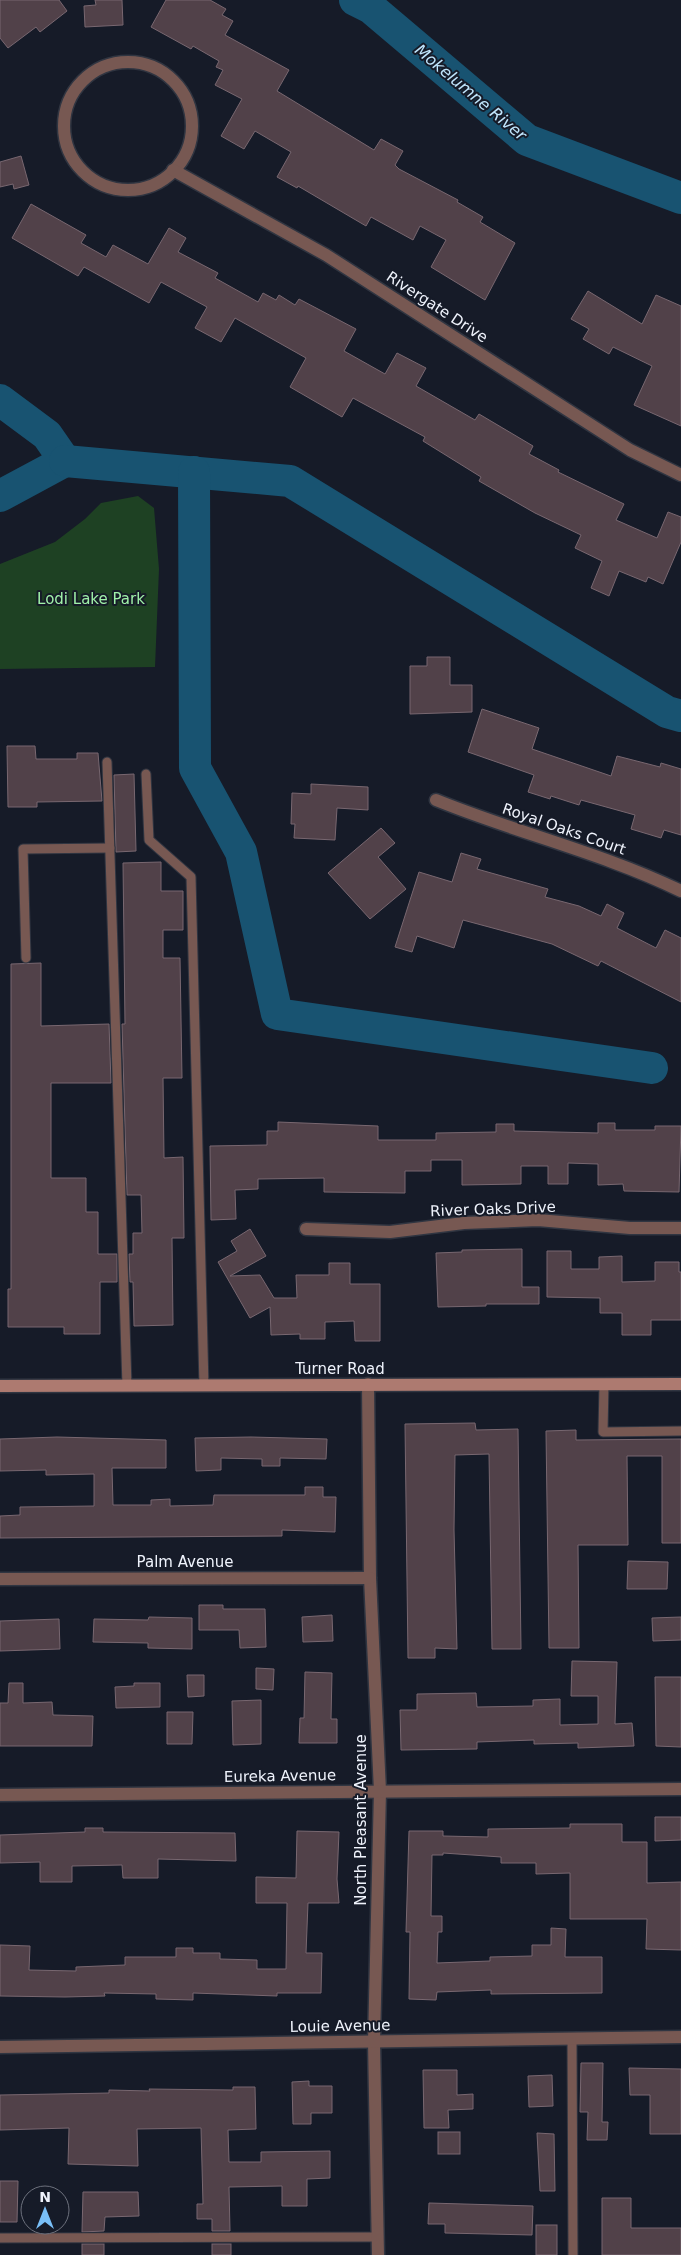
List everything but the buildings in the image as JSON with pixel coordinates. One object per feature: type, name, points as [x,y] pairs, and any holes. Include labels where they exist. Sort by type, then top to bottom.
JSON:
[{"type":"main road","name":"Turner Road","points":[[0,1386],[681,1384]]},
{"type":"street","points":[[131,60],[155,67],[177,83],[189,105],[192,131],[186,153],[174,170],[157,183],[139,189],[115,189],[93,180],[76,165],[65,143],[63,118],[69,97],[83,78],[107,64],[131,60]]},
{"type":"street","name":"Rivergate Drive","points":[[174,170],[326,255],[630,450],[681,475]]},
{"type":"street","name":"Royal Oaks Court","points":[[436,800],[474,816],[563,844],[646,875],[681,891]]},
{"type":"street","name":"River Oaks Drive","points":[[306,1229],[390,1232],[464,1223],[538,1220],[630,1228],[681,1228]]},
{"type":"street","name":"North Pleasant Avenue","points":[[368,1384],[370,1578],[380,1791],[374,2042],[378,2255]]},
{"type":"street","name":"Palm Avenue","points":[[0,1580],[370,1578]]},
{"type":"street","name":"Eureka Avenue","points":[[0,1795],[681,1789]]},
{"type":"street","name":"Louie Avenue","points":[[0,2047],[681,2037]]},
{"type":"lane","points":[[107,762],[127,1386]]},
{"type":"lane","points":[[146,774],[150,840],[191,876],[204,1386]]},
{"type":"lane","points":[[26,958],[23,848],[110,848]]},
{"type":"lane","points":[[604,1384],[603,1432],[681,1431]]},
{"type":"lane","points":[[572,2040],[573,2255]]},
{"type":"lane","points":[[0,2238],[378,2237]]},
{"type":"green space","name":"Lodi Lake Park","points":[[138,496],[154,508],[159,569],[155,667],[0,669],[0,564],[55,542],[85,519],[101,503]]},
{"type":"waterway","name":"Mokelumne River","points":[[355,0],[371,8],[527,140],[681,198]]},
{"type":"waterway","name":"Mokelumne River","points":[[0,400],[47,435],[65,461],[0,496]]},
{"type":"waterway","points":[[65,461],[290,481],[667,712],[681,716]]},
{"type":"waterway","points":[[194,472],[195,768],[241,852],[277,1014],[652,1068]]}]
